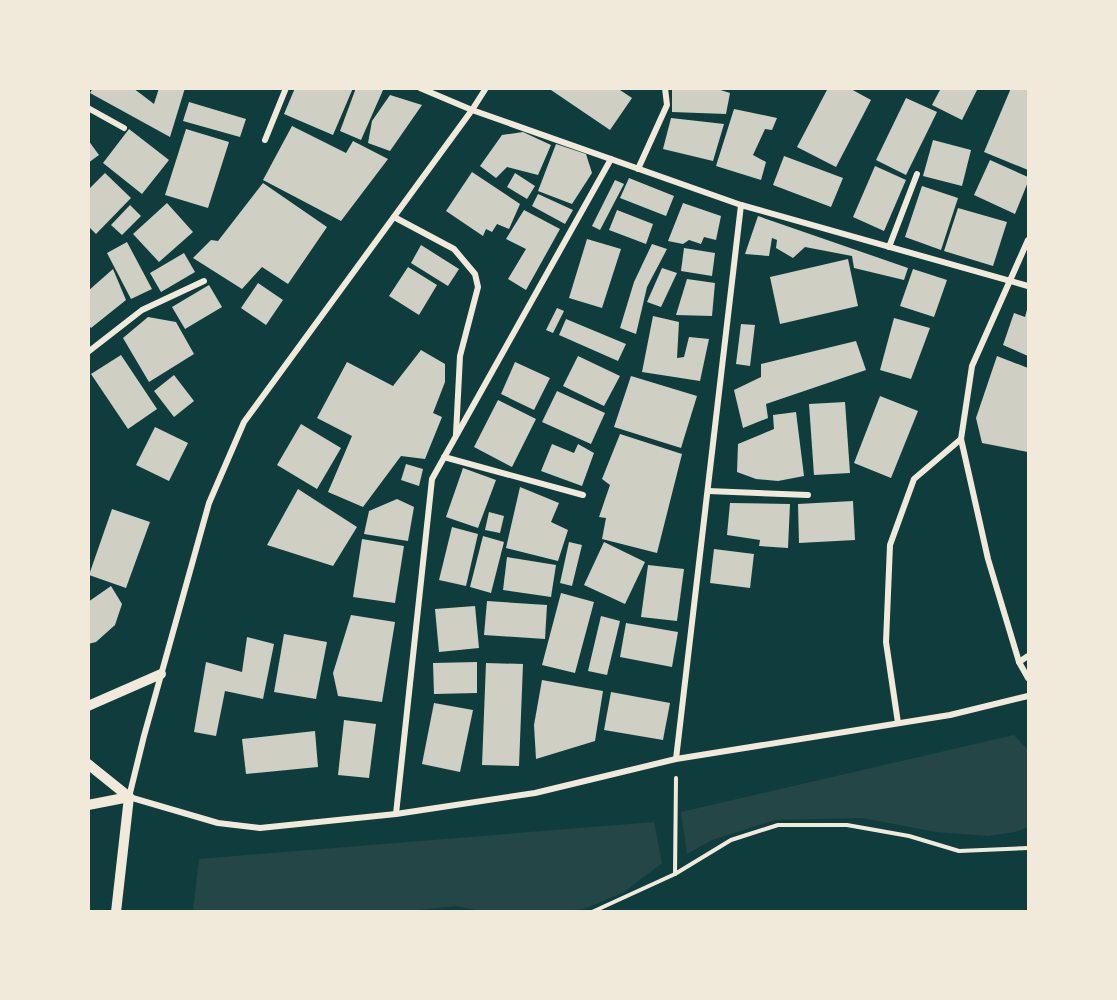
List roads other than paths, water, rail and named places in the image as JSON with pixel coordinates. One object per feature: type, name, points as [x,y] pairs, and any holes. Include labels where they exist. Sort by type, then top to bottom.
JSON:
[{"type":"street","points":[[265,140],[286,88]]},
{"type":"street","points":[[420,88],[472,110],[741,205],[1029,286]]},
{"type":"street","points":[[116,912],[129,797],[161,674],[209,503],[244,422],[486,88]]},
{"type":"street","points":[[638,169],[667,105],[664,88]]},
{"type":"street","points":[[88,108],[124,128]]},
{"type":"street","points":[[396,814],[432,479],[611,159]]},
{"type":"street","points":[[889,247],[916,174]]},
{"type":"street","points":[[676,759],[741,205]]},
{"type":"street","points":[[394,217],[454,249],[475,274],[478,287],[460,356],[456,435]]},
{"type":"street","points":[[1029,240],[972,366],[961,439],[988,559],[1019,662],[1029,678]]},
{"type":"street","points":[[88,352],[142,310],[204,281]]},
{"type":"street","points":[[898,723],[886,642],[890,545],[914,479],[961,439]]},
{"type":"street","points":[[444,457],[584,495]]},
{"type":"street","points":[[708,491],[808,495]]},
{"type":"street","points":[[1019,662],[1029,657]]},
{"type":"street","points":[[88,706],[161,674]]},
{"type":"street","points":[[88,764],[129,797],[218,823],[260,828],[396,814],[535,793],[676,759],[950,715],[1029,696]]},
{"type":"street","points":[[88,806],[129,797]]}]
